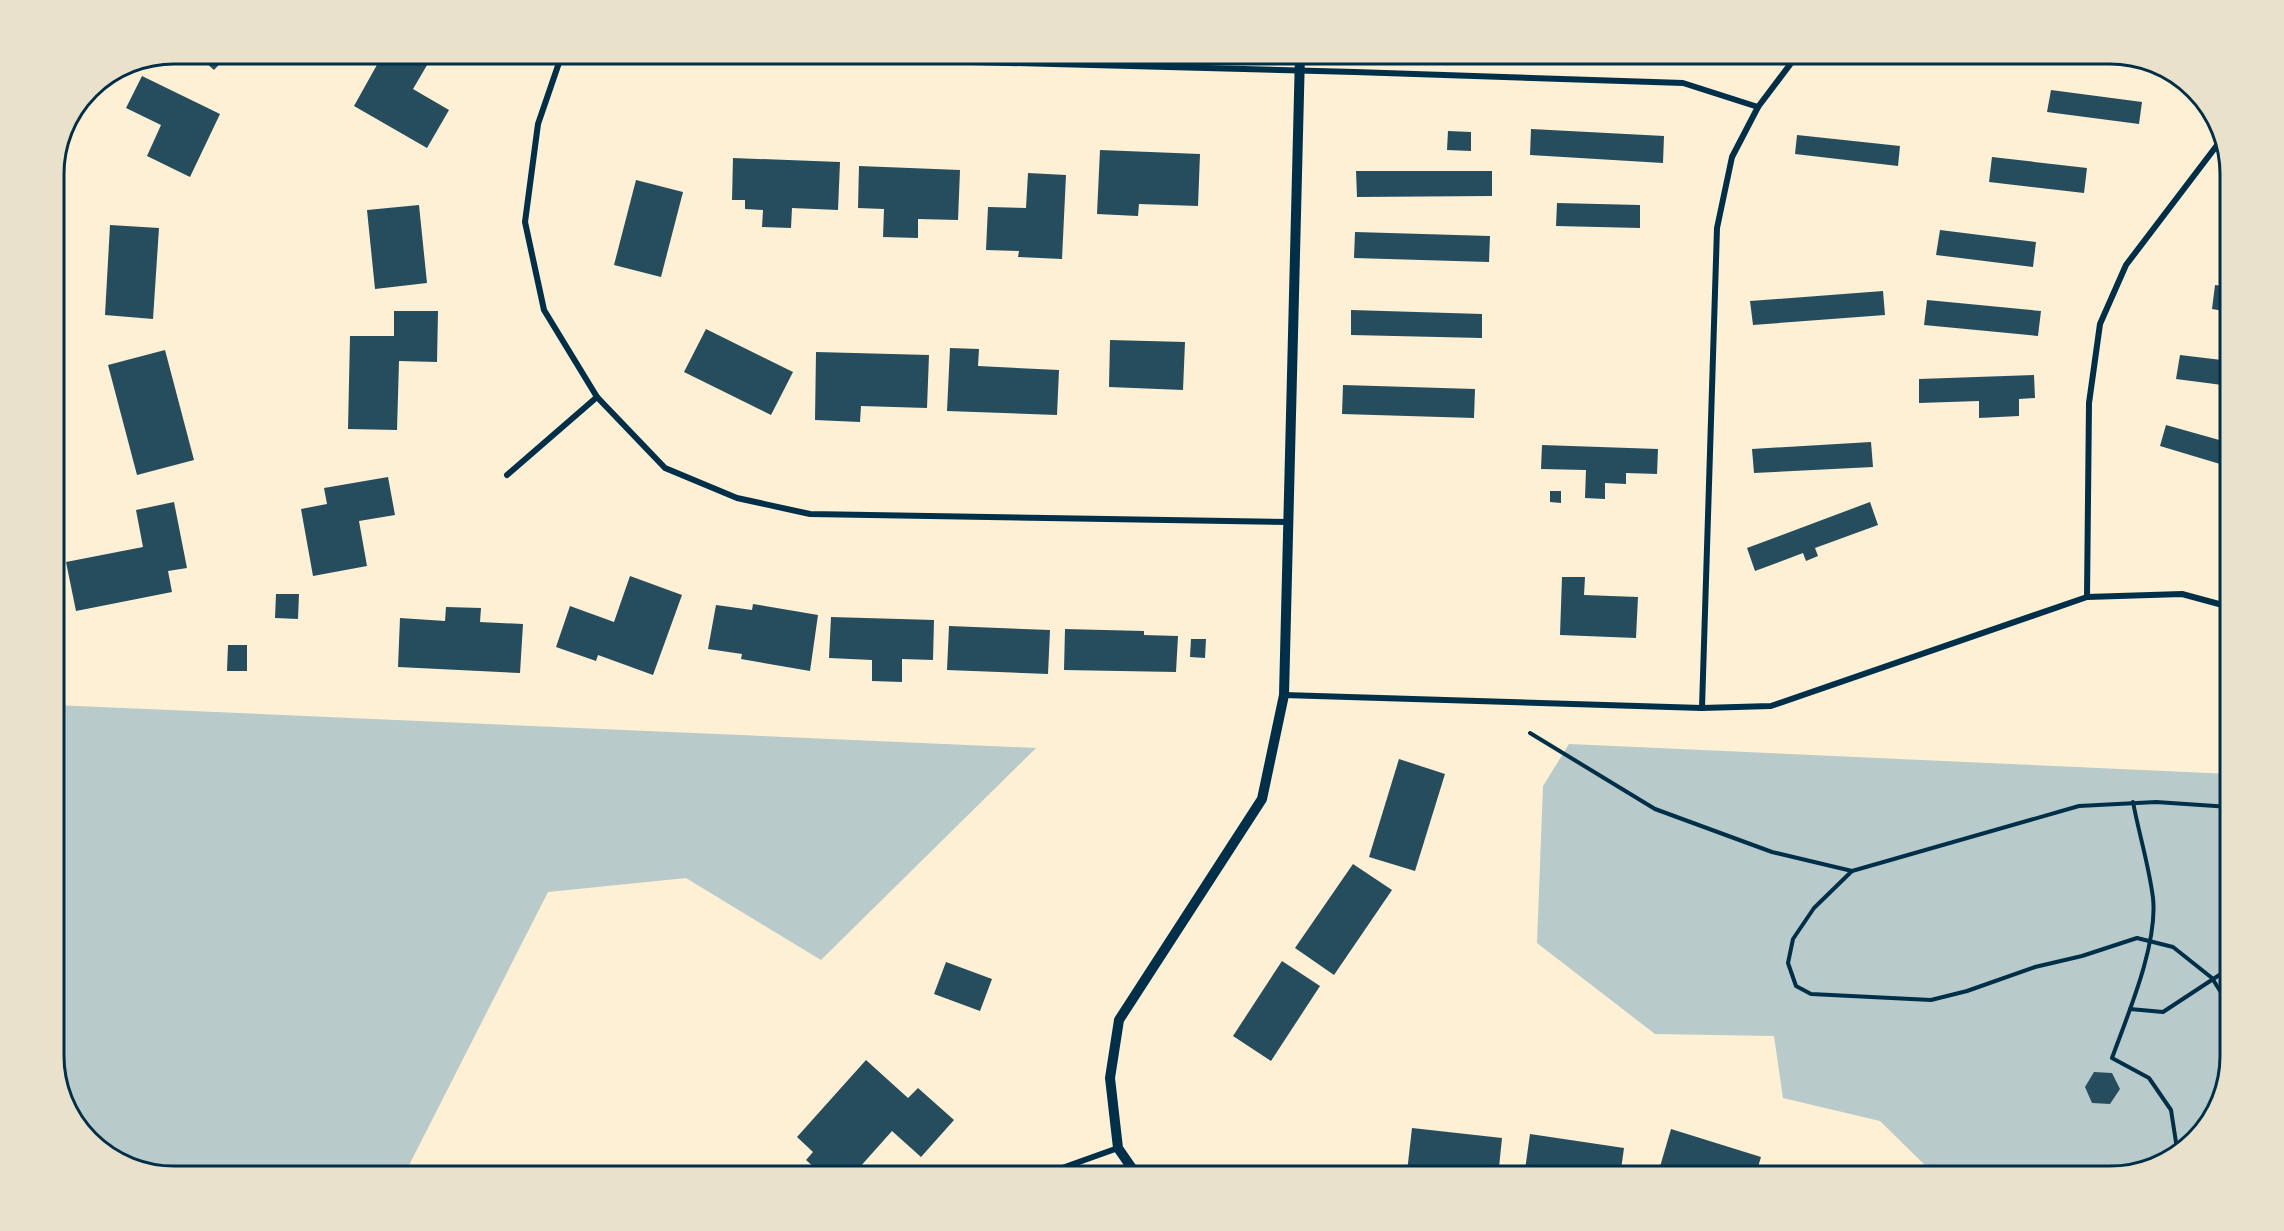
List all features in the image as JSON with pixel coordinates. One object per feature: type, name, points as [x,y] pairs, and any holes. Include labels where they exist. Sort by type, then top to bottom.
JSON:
[{"type":"street","points":[[558,64],[537,124],[525,222],[543,310],[597,397],[665,468],[737,498],[810,514],[1290,522]]},
{"type":"street","points":[[1043,64],[1683,83],[1758,107]]},
{"type":"street","points":[[1130,1166],[1118,1148],[1110,1078],[1119,1020],[1262,799],[1284,695],[1300,64]]},
{"type":"street","points":[[1702,708],[1717,228],[1732,157],[1758,107],[1790,64]]},
{"type":"street","points":[[2087,597],[2089,404],[2100,324],[2127,265],[2216,147]]},
{"type":"street","points":[[507,475],[597,397]]},
{"type":"street","points":[[1284,695],[1702,708],[1771,706],[2087,597],[2182,594],[2219,604]]},
{"type":"street","points":[[1068,1166],[1118,1148]]},
{"type":"path","points":[[1530,733],[1655,809],[1772,852],[1852,871]]},
{"type":"path","points":[[2133,802],[2153,899],[2150,941],[2130,1009],[2112,1058],[2149,1078],[2171,1110],[2176,1144]]},
{"type":"path","points":[[2220,806],[2133,802],[2079,806],[1852,871],[1814,908],[1793,939],[1788,963],[1796,986],[1810,994],[1932,1000],[1967,992],[2035,967],[2082,956],[2137,938],[2173,947],[2212,978],[2220,991]]},
{"type":"path","points":[[2130,1009],[2163,1012],[2220,974]]},
{"type":"shaded area","points":[[65,705],[1036,748],[821,960],[686,878],[548,892],[409,1166],[167,1166],[139,1161],[113,1148],[92,1129],[83,1118],[70,1092],[65,1064]]},
{"type":"shaded area","points":[[1569,744],[2220,774],[2220,1056],[2216,1085],[2208,1105],[2201,1118],[2182,1139],[2171,1148],[2138,1163],[2124,1166],[1926,1166],[1880,1121],[1783,1098],[1774,1036],[1655,1034],[1537,943],[1543,786]]},
{"type":"building","points":[[207,64],[220,64],[214,70]]},
{"type":"building","points":[[377,64],[428,64],[413,89],[449,110],[427,148],[354,106]]},
{"type":"building","points":[[142,76],[220,114],[190,177],[147,156],[161,125],[126,108]]},
{"type":"building","points":[[2051,90],[2142,102],[2139,124],[2047,112]]},
{"type":"building","points":[[1531,129],[1664,136],[1663,163],[1530,155]]},
{"type":"building","points":[[1448,131],[1471,132],[1471,151],[1447,150]]},
{"type":"building","points":[[1797,135],[1900,146],[1898,166],[1795,154]]},
{"type":"building","points":[[1100,150],[1200,154],[1198,206],[1139,204],[1138,216],[1097,214]]},
{"type":"building","points":[[1992,157],[2087,168],[2084,193],[1989,182]]},
{"type":"building","points":[[733,158],[840,162],[838,210],[792,208],[791,228],[762,227],[763,210],[745,209],[745,200],[732,200]]},
{"type":"building","points":[[859,166],[960,170],[958,220],[918,219],[918,238],[883,237],[884,209],[858,208]]},
{"type":"building","points":[[1356,171],[1492,171],[1492,196],[1357,197]]},
{"type":"building","points":[[1028,173],[1066,175],[1062,259],[1018,257],[1019,251],[986,250],[988,207],[1026,208]]},
{"type":"building","points":[[636,180],[683,192],[661,277],[614,265]]},
{"type":"building","points":[[1557,203],[1640,205],[1640,228],[1556,226]]},
{"type":"building","points":[[419,205],[427,283],[375,289],[367,210]]},
{"type":"building","points":[[110,225],[159,228],[153,319],[105,315]]},
{"type":"building","points":[[1940,230],[2036,242],[2033,267],[1936,255]]},
{"type":"building","points":[[1355,232],[1490,236],[1489,262],[1354,258]]},
{"type":"building","points":[[2215,285],[2219,286],[2219,310],[2212,309]]},
{"type":"building","points":[[1883,291],[1885,315],[1753,325],[1750,301]]},
{"type":"building","points":[[1927,300],[2041,311],[2038,336],[1924,325]]},
{"type":"building","points":[[1351,310],[1482,314],[1482,338],[1351,335]]},
{"type":"building","points":[[394,311],[438,311],[437,362],[399,361],[397,430],[348,429],[350,336],[394,336]]},
{"type":"building","points":[[706,329],[793,372],[771,415],[684,372]]},
{"type":"building","points":[[1110,340],[1185,342],[1183,390],[1109,387]]},
{"type":"building","points":[[950,348],[979,349],[978,366],[1059,370],[1057,415],[947,411]]},
{"type":"building","points":[[165,350],[194,460],[137,475],[108,365]]},
{"type":"building","points":[[816,352],[929,355],[927,408],[861,406],[860,422],[815,420]]},
{"type":"building","points":[[2180,355],[2219,360],[2219,385],[2176,379]]},
{"type":"building","points":[[2034,375],[2035,398],[2019,399],[2019,416],[1979,418],[1979,401],[1919,403],[1919,379]]},
{"type":"building","points":[[1343,385],[1475,389],[1474,418],[1342,414]]},
{"type":"building","points":[[2166,425],[2219,440],[2219,464],[2160,446]]},
{"type":"building","points":[[1871,442],[1873,467],[1754,473],[1752,449]]},
{"type":"building","points":[[1542,445],[1658,449],[1657,474],[1626,473],[1626,484],[1605,483],[1605,499],[1585,498],[1586,470],[1541,469]]},
{"type":"building","points":[[388,477],[395,515],[359,521],[367,566],[313,576],[301,509],[327,504],[324,488]]},
{"type":"building","points":[[1550,491],[1561,491],[1561,503],[1550,502]]},
{"type":"building","points":[[174,502],[187,568],[168,571],[172,592],[76,611],[66,562],[143,547],[136,510]]},
{"type":"building","points":[[1870,502],[1878,525],[1815,548],[1818,556],[1806,561],[1803,553],[1755,571],[1747,548]]},
{"type":"building","points":[[630,576],[682,595],[653,675],[598,655],[596,661],[556,647],[570,606],[614,622]]},
{"type":"building","points":[[1562,577],[1585,577],[1584,595],[1638,597],[1636,638],[1560,635]]},
{"type":"building","points":[[276,594],[299,594],[298,619],[275,618]]},
{"type":"building","points":[[753,604],[818,615],[810,671],[741,659],[742,654],[708,649],[716,605],[752,610]]},
{"type":"building","points":[[446,607],[481,608],[480,622],[523,624],[520,673],[398,667],[400,618],[445,621]]},
{"type":"building","points":[[831,617],[934,620],[933,660],[902,659],[902,682],[872,681],[872,660],[829,658]]},
{"type":"building","points":[[949,626],[1050,630],[1048,674],[947,670]]},
{"type":"building","points":[[1065,629],[1144,631],[1144,635],[1178,636],[1176,672],[1064,670]]},
{"type":"building","points":[[1191,639],[1206,639],[1205,658],[1190,657]]},
{"type":"building","points":[[228,645],[247,645],[247,671],[227,671]]},
{"type":"building","points":[[1399,759],[1445,774],[1415,871],[1369,857]]},
{"type":"building","points":[[1353,864],[1392,890],[1334,975],[1295,948]]},
{"type":"building","points":[[1282,961],[1320,986],[1271,1061],[1233,1036]]},
{"type":"building","points":[[946,962],[992,979],[980,1011],[934,994]]},
{"type":"building","points":[[866,1060],[908,1098],[918,1088],[954,1120],[921,1157],[892,1131],[861,1166],[813,1166],[806,1160],[813,1152],[797,1137]]},
{"type":"building","points":[[2094,1072],[2112,1073],[2120,1089],[2110,1104],[2092,1103],[2085,1087]]},
{"type":"building","points":[[1412,1128],[1502,1138],[1499,1166],[1408,1166]]},
{"type":"building","points":[[1671,1129],[1761,1157],[1758,1166],[1660,1166]]},
{"type":"building","points":[[1530,1134],[1624,1148],[1622,1166],[1526,1166]]}]
